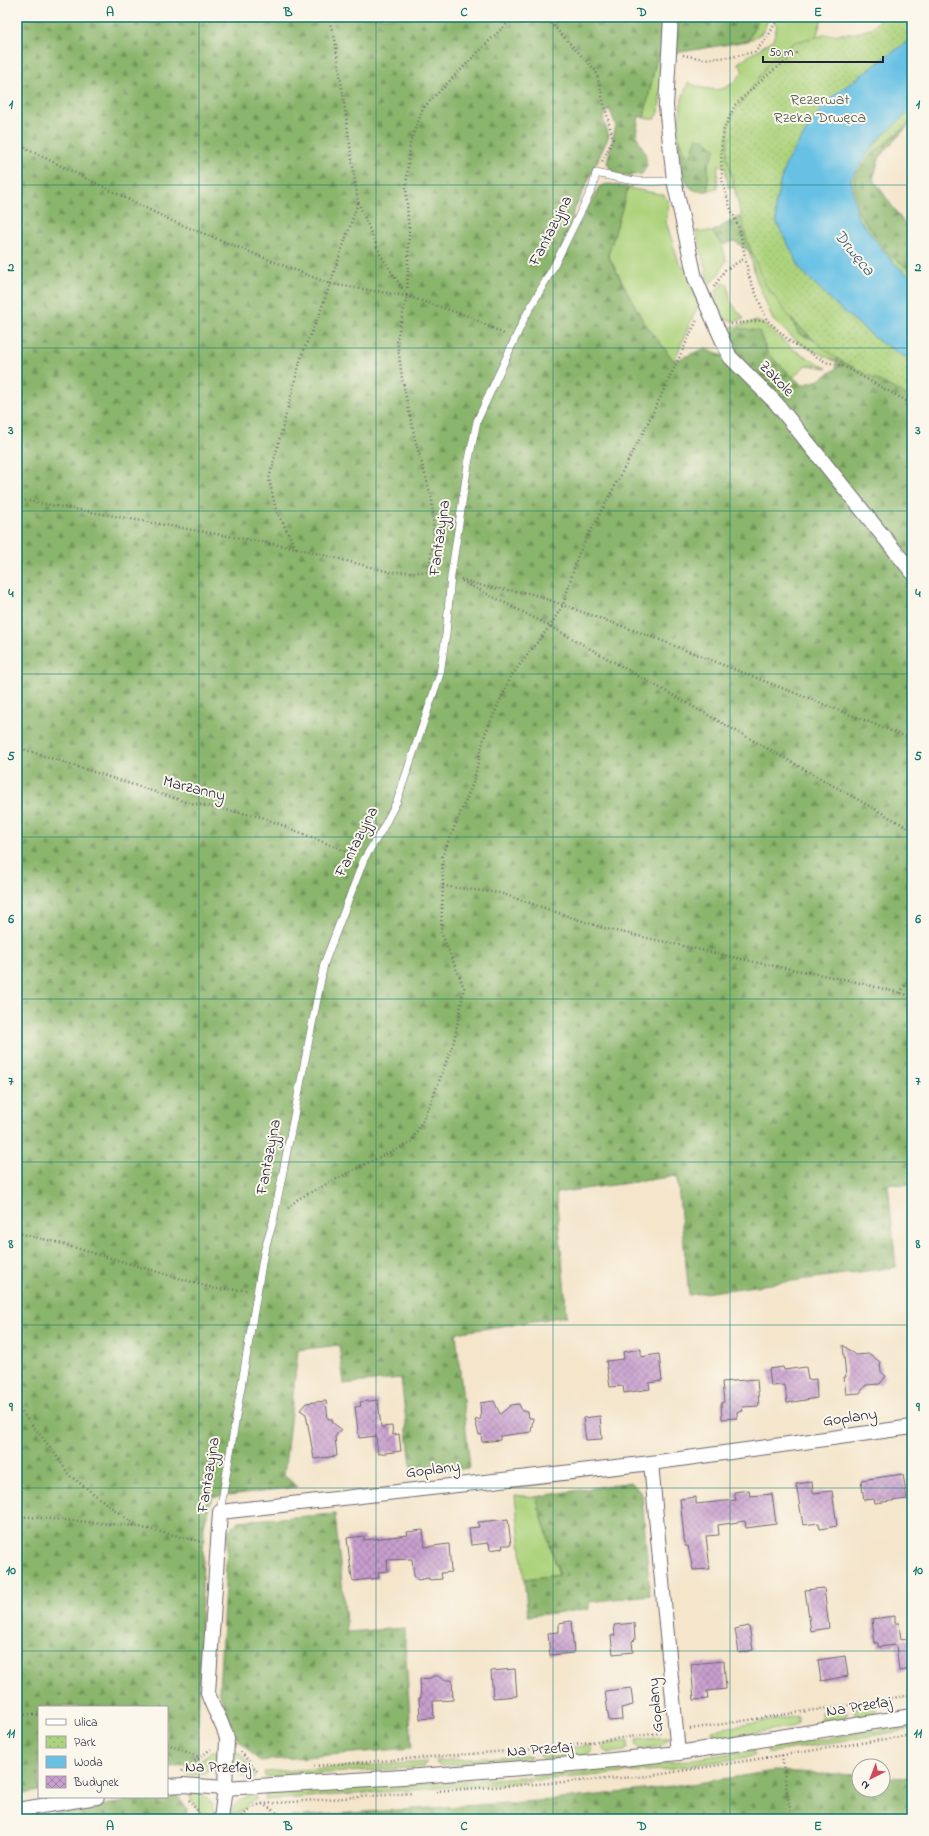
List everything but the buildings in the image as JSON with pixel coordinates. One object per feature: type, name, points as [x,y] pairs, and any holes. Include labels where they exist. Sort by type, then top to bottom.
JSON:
[{"type":"street","points":[[671,17],[666,106],[674,180]]},
{"type":"street","name":"Zakole","points":[[674,180],[695,278],[730,357],[776,403],[912,572]]},
{"type":"street","name":"Goplany","points":[[220,1512],[650,1463],[912,1427]]},
{"type":"street","name":"Goplany","points":[[650,1463],[678,1753]]},
{"type":"street","name":"Fantazyjna","points":[[220,1512],[208,1693],[212,1707],[226,1733],[227,1739],[225,1788],[221,1819]]},
{"type":"street","name":"Na Przełaj","points":[[168,1786],[183,1785],[225,1788],[546,1766],[678,1753],[912,1716]]},
{"type":"street","points":[[17,1810],[91,1798]]},
{"type":"lane","points":[[596,173],[631,182],[652,183],[674,180]]},
{"type":"lane","name":"Fantazyjna","points":[[220,1512],[264,1252],[273,1222],[324,964],[364,859],[382,830],[397,801],[440,674],[446,634],[451,576],[468,464],[477,421],[525,317],[554,266],[593,187],[596,173]]},
{"type":"path","points":[[328,17],[335,39],[358,202],[380,254],[407,296]]},
{"type":"path","points":[[428,572],[434,536],[432,499],[415,439],[402,378],[397,339],[407,296],[409,233],[406,189],[410,143],[423,108],[514,17]]},
{"type":"path","points":[[546,17],[596,71],[613,139],[596,173]]},
{"type":"path","points":[[669,52],[704,58],[755,52],[768,37],[778,17]]},
{"type":"path","points":[[797,53],[766,76],[735,105],[724,129],[721,149],[722,180],[730,207],[740,231],[749,277],[767,320],[790,342],[826,362],[843,366],[912,404]]},
{"type":"path","points":[[17,144],[172,221],[330,284],[407,296],[468,316],[516,339]]},
{"type":"path","points":[[296,548],[276,510],[269,480],[302,354],[320,313],[358,202]]},
{"type":"path","points":[[273,1222],[298,1199],[377,1158],[411,1143],[430,1105],[454,1041],[464,988],[441,932],[443,885],[442,857],[473,783],[485,734],[511,676],[550,626],[563,605],[578,555],[653,415],[675,370],[705,301],[725,270],[746,258]]},
{"type":"path","points":[[716,326],[767,320]]},
{"type":"path","points":[[17,499],[296,548],[390,572],[428,572],[451,576],[486,586],[529,592],[647,635],[912,738]]},
{"type":"path","points":[[451,576],[550,626],[912,830]]},
{"type":"path","name":"Marzanny","points":[[17,747],[186,802],[262,816],[364,859]]},
{"type":"path","points":[[443,885],[500,893],[603,928],[754,962],[848,980],[912,996]]},
{"type":"path","points":[[900,993],[912,974]]},
{"type":"path","points":[[17,1233],[52,1241],[216,1289],[258,1291]]},
{"type":"path","points":[[17,1406],[53,1451],[68,1475],[135,1526]]},
{"type":"path","points":[[17,1516],[135,1526],[217,1546]]},
{"type":"path","points":[[690,1729],[912,1695]]},
{"type":"path","points":[[17,1714],[38,1714]]},
{"type":"path","points":[[312,1766],[534,1749],[664,1732]]},
{"type":"path","points":[[168,1744],[199,1757]]},
{"type":"path","points":[[182,1777],[182,1771],[214,1747]]},
{"type":"path","points":[[236,1750],[240,1750],[256,1771],[259,1770],[260,1777]]},
{"type":"path","points":[[782,1755],[786,1793],[792,1819]]},
{"type":"path","points":[[185,1794],[200,1814],[199,1818],[205,1818]]},
{"type":"path","points":[[262,1804],[288,1819]]},
{"type":"green space","points":[[17,17],[759,17],[748,41],[657,56],[644,118],[639,116],[636,135],[645,153],[647,166],[642,174],[624,176],[611,171],[607,162],[616,125],[609,108],[603,119],[609,136],[572,215],[579,224],[599,187],[602,185],[613,184],[628,188],[608,256],[643,321],[674,361],[706,348],[730,359],[738,348],[730,335],[739,328],[759,331],[767,353],[802,385],[819,380],[836,369],[838,350],[799,334],[763,268],[749,251],[734,241],[722,245],[712,232],[738,217],[777,223],[912,361],[912,1185],[888,1184],[896,1267],[689,1295],[677,1176],[556,1193],[567,1316],[456,1333],[470,1468],[412,1474],[401,1378],[344,1384],[339,1345],[298,1350],[284,1475],[297,1487],[212,1497],[204,1525],[197,1762],[168,1768],[168,1706],[38,1706],[38,1791],[17,1795]]},
{"type":"green space","points":[[759,17],[822,18],[812,50],[745,189],[728,187],[725,166],[718,165],[717,188],[708,191],[708,166],[692,155],[685,154],[680,139],[677,135],[682,99],[688,83],[704,88],[718,89],[725,88],[737,79],[743,71],[738,63],[773,40],[777,26],[772,18],[768,20],[762,33],[748,41]]},
{"type":"green space","name":"Rezerwat Rzeka Drwęca","points":[[883,17],[912,17],[912,121],[871,155],[854,177],[858,212],[886,252],[912,272],[912,398],[834,357],[792,320],[764,283],[747,240],[727,157],[729,122],[770,61],[795,42],[824,35],[857,33],[872,28]]},
{"type":"green space","points":[[664,54],[659,112],[655,119],[644,118],[657,55]]},
{"type":"green space","points":[[912,109],[912,123],[880,156],[873,179],[912,234],[912,279],[889,258],[857,216],[851,178],[877,141]]},
{"type":"green space","points":[[677,135],[680,139],[685,154],[692,155],[696,138],[704,139],[716,149],[708,166],[708,191],[696,191],[690,187],[687,182],[680,162]]},
{"type":"green space","points":[[628,188],[664,195],[669,204],[666,222],[679,263],[687,271],[698,305],[674,361],[643,321],[608,255]]},
{"type":"green space","points":[[696,231],[712,232],[722,245],[726,261],[718,275],[709,285]]},
{"type":"green space","points":[[749,251],[838,350],[837,362],[800,344],[773,320],[756,278]]},
{"type":"green space","points":[[723,283],[728,285],[730,301],[744,319],[733,321],[721,318],[716,304],[716,291]]},
{"type":"green space","points":[[757,321],[769,328],[794,350],[827,368],[806,365],[787,383],[775,373],[759,331],[730,335],[728,328]]},
{"type":"green space","points":[[631,1482],[642,1494],[650,1595],[589,1602],[589,1609],[528,1616],[524,1579],[559,1575],[536,1497]]},
{"type":"green space","points":[[515,1495],[536,1497],[559,1575],[524,1579]]},
{"type":"green space","points":[[335,1514],[347,1632],[404,1628],[412,1748],[259,1761],[237,1738],[219,1692],[228,1531],[238,1521]]},
{"type":"green space","points":[[877,1704],[875,1713],[859,1716],[855,1713],[853,1707]]},
{"type":"green space","points":[[846,1709],[847,1714],[845,1718],[825,1722],[822,1720],[821,1713]]},
{"type":"green space","points":[[798,1716],[798,1723],[795,1726],[717,1739],[713,1737],[712,1730]]},
{"type":"green space","points":[[912,1725],[912,1729],[768,1753],[767,1748]]},
{"type":"green space","points":[[669,1737],[661,1746],[642,1749],[636,1746],[636,1740]]},
{"type":"green space","points":[[628,1741],[628,1748],[625,1751],[608,1753],[604,1749],[604,1744]]},
{"type":"green space","points":[[592,1745],[591,1752],[587,1755],[544,1759],[540,1755],[540,1751]]},
{"type":"green space","points":[[753,1750],[754,1756],[659,1770],[527,1781],[526,1777],[660,1764]]},
{"type":"green space","points":[[212,1751],[218,1752],[214,1764],[208,1771],[199,1774],[187,1775],[186,1771]]},
{"type":"green space","points":[[234,1753],[240,1753],[255,1773],[255,1779],[250,1779],[237,1772],[233,1764]]},
{"type":"green space","points":[[531,1755],[528,1760],[441,1766],[437,1764],[436,1761]]},
{"type":"green space","points":[[427,1762],[423,1767],[265,1777],[264,1772]]},
{"type":"green space","points":[[774,1771],[851,1775],[851,1798],[891,1798],[891,1777],[912,1778],[912,1819],[273,1819],[553,1800],[671,1787]]},
{"type":"green space","points":[[524,1777],[524,1782],[265,1800],[266,1794]]},
{"type":"green space","points":[[189,1792],[199,1793],[206,1797],[209,1800],[215,1814],[206,1813],[204,1815],[191,1800]]},
{"type":"green space","points":[[176,1794],[187,1809],[186,1819],[17,1819],[148,1798],[168,1798],[168,1795]]},
{"type":"green space","points":[[255,1794],[256,1800],[253,1800],[238,1814],[231,1814],[240,1800]]},
{"type":"water","name":"Drwęca","points":[[912,38],[912,109],[877,141],[851,178],[857,216],[889,258],[912,279],[912,361],[880,342],[835,304],[801,270],[777,223],[775,207],[780,182],[787,161],[826,101]]}]
